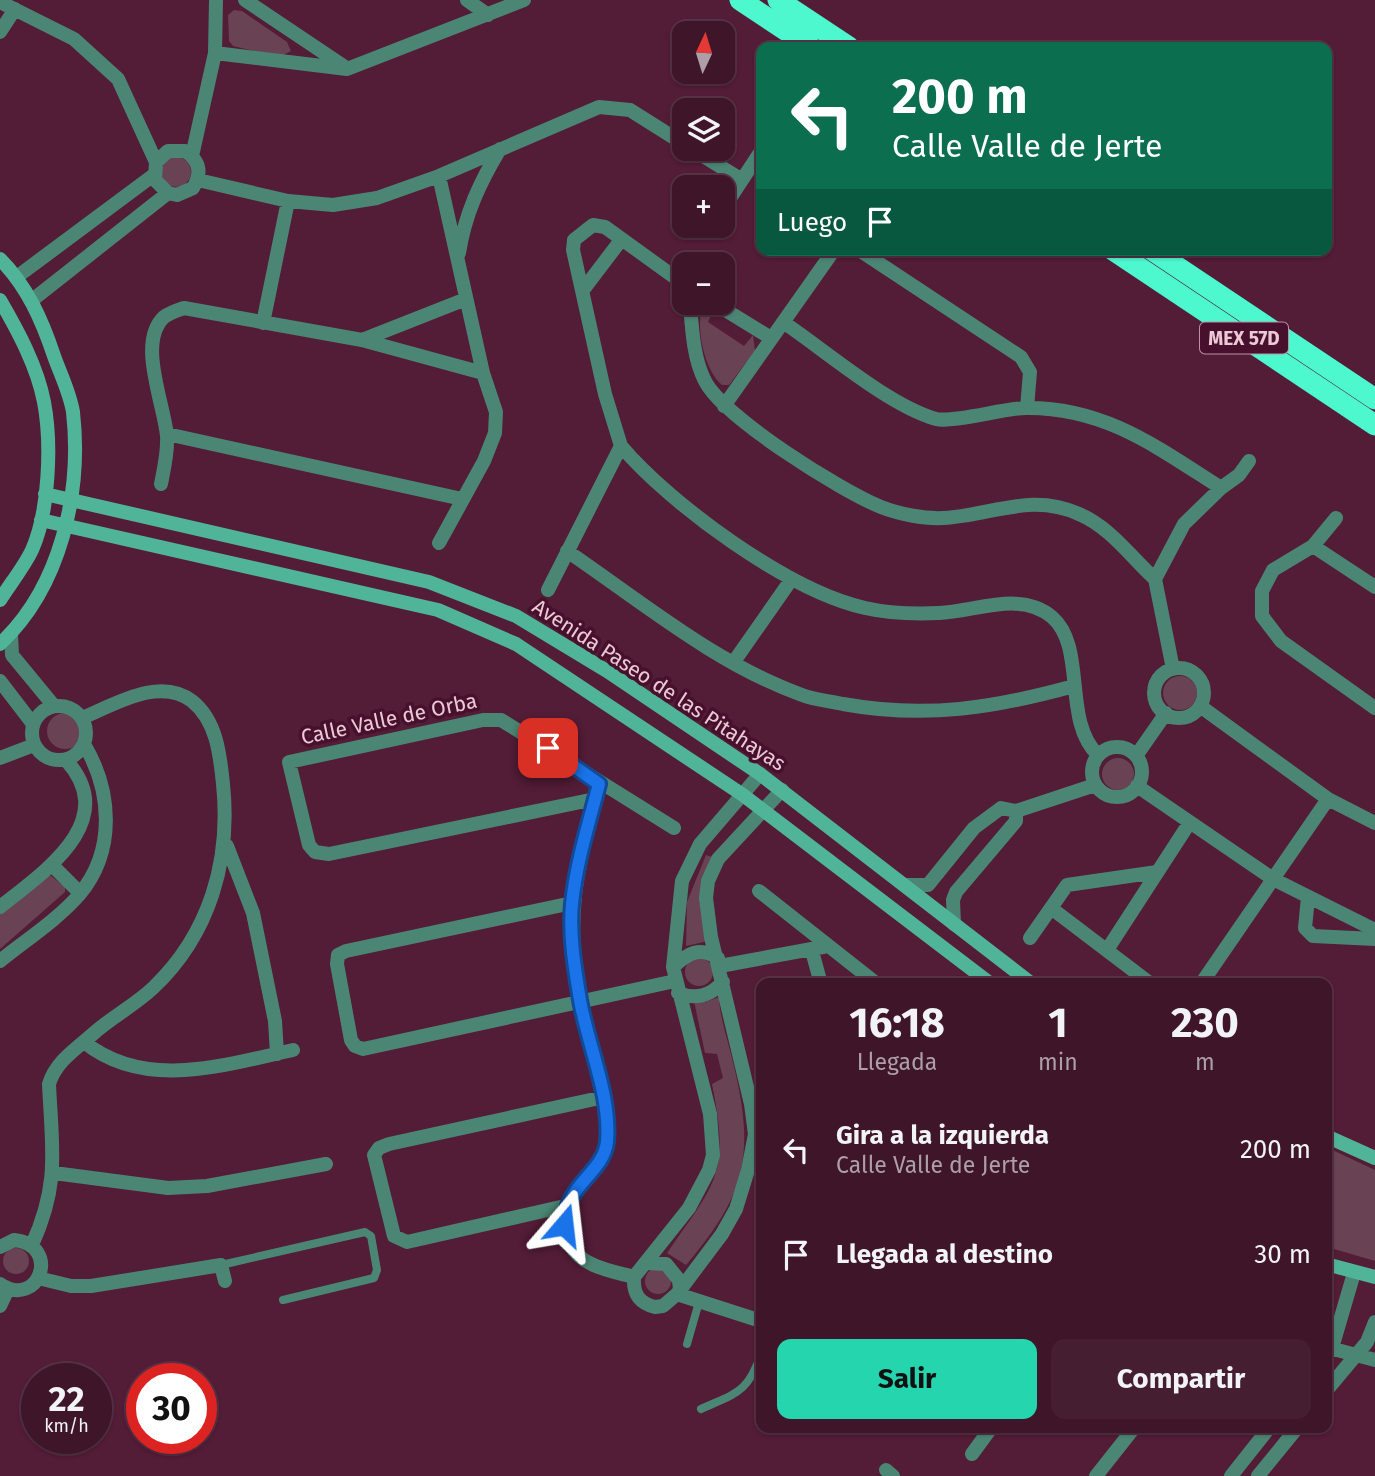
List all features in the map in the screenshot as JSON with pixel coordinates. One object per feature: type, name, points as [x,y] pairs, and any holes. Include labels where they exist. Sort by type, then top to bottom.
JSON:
[{"type":"highway","points":[[740,0],[803,42]]},
{"type":"highway","points":[[778,0],[841,42]]},
{"type":"highway","name":"MEX 57D","points":[[1123,256],[1375,425]]},
{"type":"highway","name":"MEX 57D","points":[[1161,256],[1375,399]]},
{"type":"street","points":[[192,156],[215,53],[216,0]]},
{"type":"street","points":[[245,0],[348,69]]},
{"type":"street","points":[[467,0],[488,15]]},
{"type":"street","points":[[215,53],[348,69],[524,0]]},
{"type":"street","points":[[0,2],[74,39],[118,79],[156,168],[160,188],[168,193],[186,193],[198,180],[200,171],[192,156],[185,151],[169,151],[156,168],[102,213],[18,276]]},
{"type":"street","points":[[0,32],[15,9]]},
{"type":"street","points":[[198,180],[288,201],[333,205],[377,198],[439,176],[599,107],[630,110],[672,136]]},
{"type":"street","points":[[458,261],[463,228],[481,181],[500,149]]},
{"type":"street","points":[[735,191],[756,159]]},
{"type":"street","points":[[711,161],[742,180]]},
{"type":"street","points":[[439,176],[483,373],[496,412],[495,433],[484,461],[439,543]]},
{"type":"street","points":[[31,300],[168,193]]},
{"type":"street","points":[[263,323],[288,201]]},
{"type":"street","points":[[102,213],[116,231]]},
{"type":"street","points":[[672,276],[606,228],[593,225],[580,232],[574,240],[573,250],[605,394],[621,446],[641,470],[697,515],[791,580],[827,597],[867,608],[939,613],[1024,604],[1052,617],[1066,637],[1081,723],[1090,747],[1098,755]]},
{"type":"street","points":[[583,290],[621,240]]},
{"type":"street","points":[[724,405],[830,256]]},
{"type":"street","points":[[868,256],[1021,357],[1030,372],[1027,408]]},
{"type":"street","points":[[0,259],[18,276],[43,323],[72,410],[74,480],[62,544],[36,597],[5,639],[12,655],[54,706]]},
{"type":"street","points":[[362,341],[466,299]]},
{"type":"street","points":[[0,300],[21,335],[44,402],[48,461],[41,520],[32,551],[0,600]]},
{"type":"street","points":[[161,484],[168,451],[152,356],[153,331],[165,316],[184,308],[362,341],[483,373]]},
{"type":"street","points":[[691,315],[694,345],[705,381],[724,405],[788,451],[882,507],[944,518],[997,507],[1044,504],[1080,514],[1115,537],[1155,579],[1173,669]]},
{"type":"street","points":[[734,315],[771,338]]},
{"type":"street","points":[[783,322],[904,406],[939,420],[1027,408],[1070,412],[1128,429],[1221,488]]},
{"type":"street","points":[[167,434],[462,499]]},
{"type":"street","points":[[548,590],[621,446]]},
{"type":"street","points":[[1155,579],[1184,524],[1221,488],[1239,475],[1249,461]]},
{"type":"street","name":"Avenida Paseo de las Pitahayas","points":[[45,494],[429,582],[516,616],[607,671],[760,774],[1024,978]]},
{"type":"street","points":[[1336,518],[1313,545],[1273,570],[1262,591],[1262,616],[1282,641],[1375,708]]},
{"type":"street","name":"Avenida Paseo de las Pitahayas","points":[[41,520],[438,610],[516,644],[743,795],[983,978]]},
{"type":"street","points":[[1313,545],[1375,587]]},
{"type":"street","points":[[567,551],[733,663],[803,696],[881,711],[954,712],[1016,702],[1073,686]]},
{"type":"street","points":[[313,581],[317,555]]},
{"type":"street","points":[[733,663],[791,580]]},
{"type":"street","points":[[1173,669],[1192,671],[1200,678],[1204,687],[1200,706],[1184,717],[1166,713],[1159,707],[1155,690],[1164,673],[1173,669]]},
{"type":"street","points":[[0,681],[33,724],[34,745],[50,759],[66,760],[84,744]]},
{"type":"street","points":[[32,1245],[50,1198],[54,1174],[49,1084],[52,1072],[62,1060],[152,989],[196,932],[216,889],[225,838],[225,804],[216,737],[206,716],[191,700],[163,692],[145,692],[82,718]]},
{"type":"street","points":[[0,961],[80,893],[94,872],[104,843],[104,784],[84,744],[86,728],[82,718],[70,708],[54,706],[45,710],[33,724]]},
{"type":"street","points":[[1200,706],[1328,799],[1375,823]]},
{"type":"street","points":[[1136,756],[1166,713]]},
{"type":"street","name":"Calle Valle de Orba","points":[[595,799],[329,854],[315,852],[309,845],[289,762],[483,720],[500,720],[599,784]]},
{"type":"street","points":[[0,758],[34,745]]},
{"type":"street","points":[[1117,747],[1128,749],[1136,756],[1142,774],[1137,786],[1126,795],[1108,796],[1095,785],[1091,775],[1098,755],[1117,747]]},
{"type":"street","points":[[0,907],[52,865],[78,830],[87,806],[84,788],[66,760]]},
{"type":"street","points":[[760,774],[700,844],[682,881],[675,981],[698,1058],[710,1114],[713,1155],[709,1170],[689,1208],[634,1277],[636,1294],[647,1305],[663,1306],[679,1292],[736,1209],[748,1170],[755,1134],[719,962],[711,937],[706,898],[708,881],[718,859],[782,790]]},
{"type":"street","points":[[634,1277],[581,1258],[570,1245],[564,1225],[565,1206],[605,1153],[607,1140],[604,1097],[580,1001],[572,934],[572,903],[581,849],[599,784],[674,828]]},
{"type":"street","points":[[906,885],[928,884],[974,828],[1002,808],[1016,811],[1095,785]]},
{"type":"street","points":[[1137,786],[1273,879],[1375,930]]},
{"type":"street","points":[[1205,978],[1328,799]]},
{"type":"street","points":[[954,924],[953,900],[956,892],[1016,821],[1016,811]]},
{"type":"street","points":[[1107,950],[1191,822]]},
{"type":"street","points":[[974,828],[995,844]]},
{"type":"street","points":[[225,838],[253,913],[275,1021],[277,1054]]},
{"type":"street","points":[[700,844],[718,859]]},
{"type":"street","points":[[52,865],[80,893]]},
{"type":"street","points":[[1030,938],[1067,885],[1157,872]]},
{"type":"street","points":[[759,891],[869,978]]},
{"type":"street","points":[[1308,897],[1305,928],[1313,936],[1375,939]]},
{"type":"street","points":[[572,903],[346,951],[338,955],[337,964],[351,1040],[355,1046],[363,1049],[675,981],[698,997],[708,995],[723,982]]},
{"type":"street","points":[[1051,908],[1143,978]]},
{"type":"street","points":[[675,981],[691,953],[700,951],[719,962],[812,951],[828,946]]},
{"type":"street","points":[[812,951],[819,978]]},
{"type":"street","points":[[84,1042],[102,1056],[129,1066],[163,1070],[217,1069],[293,1050]]},
{"type":"street","points":[[565,1206],[407,1242],[400,1241],[394,1236],[374,1155],[379,1148],[389,1144],[604,1097]]},
{"type":"street","points":[[1332,1139],[1375,1158]]},
{"type":"street","points":[[54,1174],[168,1188],[207,1186],[326,1164]]},
{"type":"street","points":[[0,1306],[4,1287],[28,1288],[38,1278],[41,1260],[32,1245],[14,1240],[2,1243]]},
{"type":"street","points":[[646,1263],[666,1264],[679,1280],[679,1292]]},
{"type":"street","points":[[38,1278],[71,1286],[90,1286],[221,1265],[225,1281]]},
{"type":"street","points":[[1332,1266],[1375,1277]]},
{"type":"street","points":[[1332,1338],[1354,1273]]},
{"type":"street","points":[[679,1292],[699,1302],[756,1319]]},
{"type":"street","points":[[1332,1384],[1367,1342],[1375,1322]]},
{"type":"street","points":[[1332,1351],[1375,1360]]},
{"type":"street","points":[[972,1454],[988,1433]]},
{"type":"street","points":[[1096,1476],[1130,1433]]},
{"type":"street","points":[[1231,1476],[1265,1433]]},
{"type":"street","points":[[1258,1476],[1293,1433]]},
{"type":"lane","points":[[221,1265],[365,1232],[372,1236],[377,1270],[374,1278],[283,1300]]},
{"type":"lane","points":[[687,1344],[699,1302]]},
{"type":"lane","points":[[701,1409],[743,1390],[756,1368]]},
{"type":"shaded area","points":[[234,10],[242,11],[287,42],[291,51],[279,57],[233,46],[229,41],[228,15]]},
{"type":"shaded area","points":[[176,157],[187,161],[191,172],[187,183],[176,187],[165,183],[161,172],[165,161]]},
{"type":"shaded area","points":[[701,315],[711,315],[708,322],[744,346],[753,335],[755,351],[729,385],[722,385],[711,370],[701,341]]},
{"type":"shaded area","points":[[1180,676],[1192,681],[1197,693],[1192,705],[1180,710],[1168,705],[1163,693],[1168,681]]},
{"type":"shaded area","points":[[65,713],[78,718],[83,731],[78,744],[65,749],[52,744],[47,731],[52,718]]},
{"type":"shaded area","points":[[1118,758],[1129,763],[1134,774],[1129,785],[1118,790],[1107,785],[1102,774],[1107,763]]},
{"type":"shaded area","points":[[706,855],[712,857],[708,941],[686,946],[687,902]]},
{"type":"shaded area","points":[[50,875],[65,887],[65,892],[0,949],[0,913]]},
{"type":"shaded area","points":[[699,958],[709,962],[713,972],[709,982],[699,986],[689,982],[685,972],[689,962]]},
{"type":"shaded area","points":[[719,997],[740,1097],[744,1150],[733,1195],[722,1217],[686,1265],[667,1253],[698,1209],[715,1175],[720,1138],[712,1084],[723,1078],[717,1054],[705,1053],[694,1001],[705,1002]]},
{"type":"shaded area","points":[[1332,1150],[1375,1170],[1375,1261],[1332,1248]]},
{"type":"shaded area","points":[[16,1248],[25,1252],[29,1261],[25,1270],[16,1274],[7,1270],[3,1261],[7,1252]]},
{"type":"shaded area","points":[[658,1268],[667,1272],[671,1281],[667,1290],[658,1294],[649,1290],[645,1281],[649,1272]]},
{"type":"route","points":[[548,748],[599,784],[581,849],[572,903],[572,934],[580,1001],[604,1097],[607,1140],[605,1153],[565,1206],[564,1225]]}]
